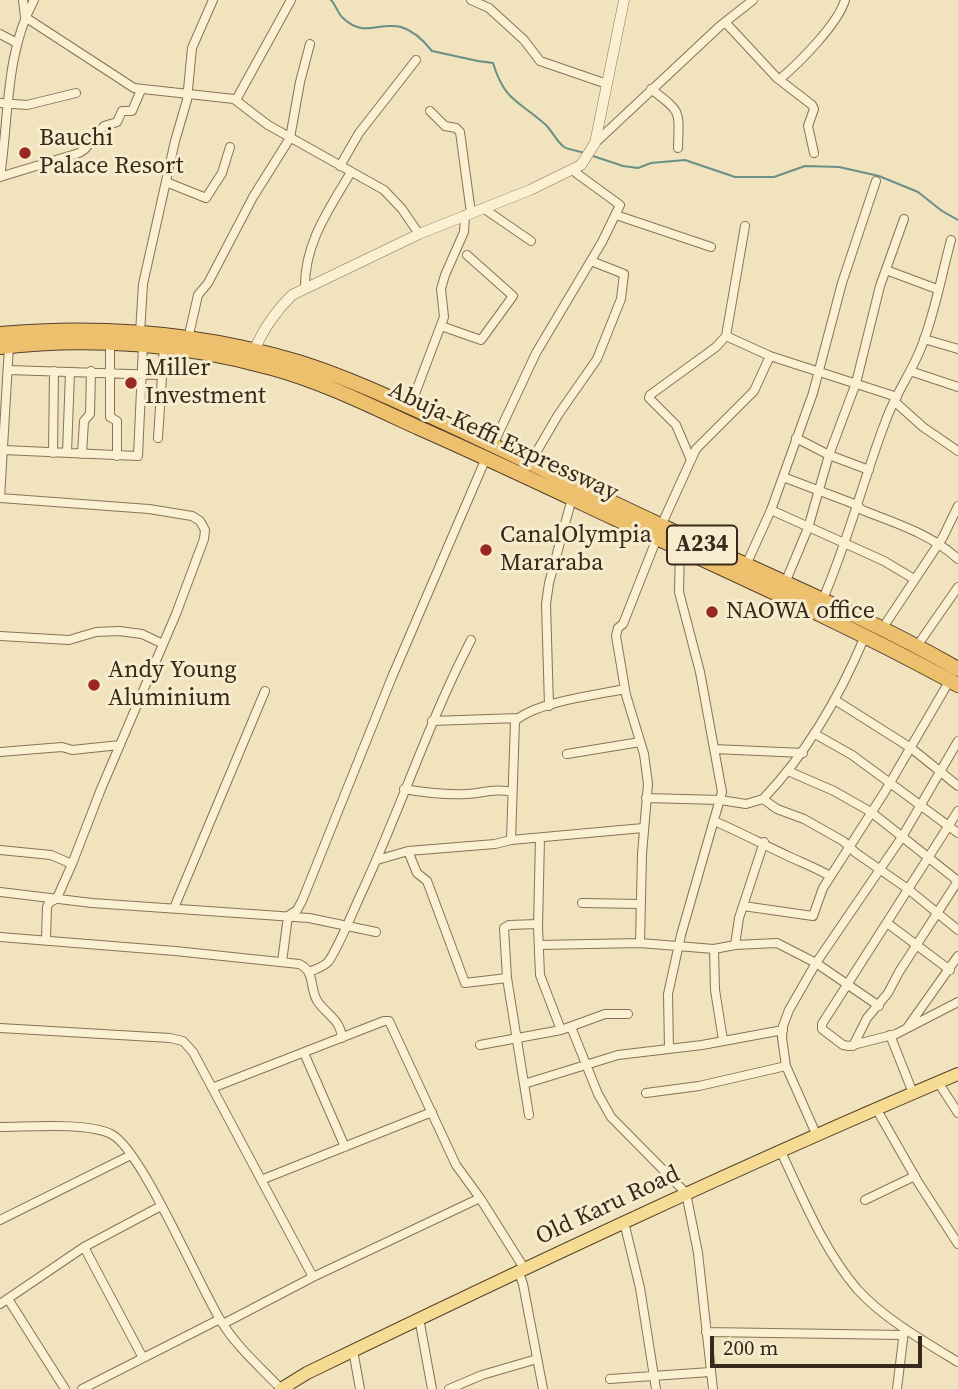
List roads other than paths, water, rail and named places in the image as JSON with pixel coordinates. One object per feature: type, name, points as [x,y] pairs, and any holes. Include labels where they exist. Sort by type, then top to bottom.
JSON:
[{"type":"highway","name":"Abuja-Keffi Expressway","points":[[120,339],[215,354],[302,378],[490,452],[530,463],[659,532],[680,549],[865,636],[956,673]]},
{"type":"highway","name":"Abuja-Keffi Expressway","points":[[3,343],[188,339],[254,351],[318,369],[410,407],[572,498],[747,565],[882,629],[917,646],[956,673]]},
{"type":"main road","name":"Old Karu Road","points":[[281,1389],[307,1373],[521,1269],[958,1073]]},
{"type":"street","points":[[23,0],[25,17]]},
{"type":"street","points":[[34,0],[25,17],[17,43],[5,104],[0,177],[85,149],[104,127],[117,122],[122,111],[132,111],[141,90]]},
{"type":"street","points":[[117,456],[117,421],[110,417],[110,372],[120,339],[144,284],[188,94],[192,48],[213,0]]},
{"type":"street","points":[[236,100],[291,0]]},
{"type":"street","points":[[471,0],[489,8],[524,40],[540,61],[607,84]]},
{"type":"street","points":[[595,143],[624,0]]},
{"type":"street","points":[[254,351],[262,332],[277,309],[292,295],[419,234],[530,190],[581,165],[595,143],[651,89],[753,0]]},
{"type":"street","points":[[780,79],[816,43],[840,12],[845,0]]},
{"type":"street","points":[[25,17],[134,88],[229,97],[236,100],[268,125],[384,190],[402,209],[419,234]]},
{"type":"street","points":[[725,22],[780,79],[814,109],[807,126],[814,153]]},
{"type":"street","points":[[0,34],[17,43]]},
{"type":"street","points":[[188,339],[198,295],[208,283],[253,197],[290,138],[310,44]]},
{"type":"street","points":[[340,166],[359,133],[416,60]]},
{"type":"street","points":[[651,89],[675,108],[679,116],[678,148]]},
{"type":"street","points":[[5,104],[27,105],[76,93]]},
{"type":"street","points":[[410,407],[444,317],[441,289],[447,267],[464,232],[468,214],[460,132],[456,128],[445,126],[430,111]]},
{"type":"street","points":[[166,182],[206,198],[222,173],[230,147]]},
{"type":"street","points":[[282,962],[288,916],[297,910],[302,901],[392,677],[490,452],[536,353],[591,261],[620,205],[572,170]]},
{"type":"street","points":[[305,288],[304,272],[317,231],[351,172]]},
{"type":"street","points":[[747,565],[771,510],[819,371],[839,293],[876,181]]},
{"type":"street","points":[[483,208],[531,241]]},
{"type":"street","points":[[616,215],[711,247]]},
{"type":"street","points":[[785,583],[808,528],[829,455],[856,383],[886,270],[904,219]]},
{"type":"street","points":[[691,460],[676,425],[649,398],[716,347],[726,336],[745,226]]},
{"type":"street","points":[[822,601],[896,399],[936,307],[937,289],[951,240]]},
{"type":"street","points":[[441,326],[481,340],[513,296],[467,255]]},
{"type":"street","points":[[530,463],[558,415],[597,359],[621,299],[624,274],[591,261]]},
{"type":"street","points":[[886,270],[937,289]]},
{"type":"street","points":[[726,336],[770,356],[856,383],[896,399],[923,427],[958,451]]},
{"type":"street","points":[[3,450],[136,457],[139,454],[142,374],[120,339]]},
{"type":"street","points":[[924,339],[958,349]]},
{"type":"street","points":[[3,343],[8,370],[0,498],[149,509],[192,516],[200,521],[205,530],[204,539],[163,644],[72,864],[57,898],[48,903],[46,939]]},
{"type":"street","points":[[158,438],[160,375],[164,346]]},
{"type":"street","points":[[640,943],[643,828],[648,784],[640,742],[625,689],[616,636],[699,445],[754,391],[770,356]]},
{"type":"street","points":[[8,370],[160,375]]},
{"type":"street","points":[[910,371],[958,387]]},
{"type":"street","points":[[53,453],[54,372]]},
{"type":"street","points":[[67,453],[70,372]]},
{"type":"street","points":[[82,454],[84,421],[90,414],[91,372]]},
{"type":"street","points":[[796,438],[829,455],[869,470]]},
{"type":"street","points":[[783,477],[819,489],[857,505],[862,510],[914,530],[939,543],[958,559]]},
{"type":"street","points":[[549,706],[546,604],[572,498]]},
{"type":"street","points":[[882,629],[939,543],[958,506]]},
{"type":"street","points":[[771,510],[884,561],[914,579]]},
{"type":"street","points":[[669,1049],[668,994],[678,948],[722,792],[700,672],[679,592],[680,549]]},
{"type":"street","points":[[917,646],[958,587]]},
{"type":"street","points":[[0,636],[69,640],[96,632],[119,631],[142,634],[163,644]]},
{"type":"street","points":[[646,798],[720,800],[746,804],[763,799],[803,753],[815,734],[846,680],[865,636]]},
{"type":"street","points":[[309,972],[328,961],[346,925],[377,860],[432,721],[471,640]]},
{"type":"street","points":[[743,906],[813,916],[822,888],[891,782],[956,673]]},
{"type":"street","points":[[432,721],[518,718],[563,701],[625,689]]},
{"type":"street","points":[[174,908],[265,691]]},
{"type":"street","points":[[835,700],[911,748],[958,786]]},
{"type":"street","points":[[511,840],[514,724],[518,718]]},
{"type":"street","points":[[815,734],[852,755],[958,833]]},
{"type":"street","points":[[567,754],[640,742]]},
{"type":"street","points":[[817,1136],[786,1066],[783,1030],[789,1010],[816,963],[902,836],[958,742]]},
{"type":"street","points":[[0,752],[62,747],[72,750],[120,745]]},
{"type":"street","points":[[714,749],[803,753]]},
{"type":"street","points":[[788,771],[834,790],[871,812],[958,881],[879,1006],[867,1018],[853,1045]]},
{"type":"street","points":[[404,789],[436,794],[476,794],[504,790],[512,792]]},
{"type":"street","points":[[763,799],[777,809],[804,819],[848,846],[908,889],[958,930]]},
{"type":"street","points":[[958,811],[822,1024],[822,1029],[845,1047],[890,1035],[958,1002]]},
{"type":"street","points":[[714,821],[809,863],[830,876]]},
{"type":"street","points":[[377,860],[408,851],[643,828]]},
{"type":"street","points":[[540,838],[540,975],[561,1030]]},
{"type":"street","points":[[735,945],[737,927],[764,842]]},
{"type":"street","points":[[0,850],[51,855],[72,864]]},
{"type":"street","points":[[408,851],[417,873],[427,881],[465,983],[507,978]]},
{"type":"street","points":[[0,892],[288,916],[376,932]]},
{"type":"street","points":[[582,903],[641,904]]},
{"type":"street","points":[[887,923],[950,970]]},
{"type":"street","points":[[529,1115],[507,978],[505,926],[538,925]]},
{"type":"street","points":[[0,937],[46,939],[299,964],[309,972],[316,998],[341,1027],[342,1038]]},
{"type":"street","points":[[539,946],[640,943],[714,949],[777,943],[816,963],[879,1006]]},
{"type":"street","points":[[714,949],[715,990],[723,1040]]},
{"type":"street","points":[[907,1028],[958,956]]},
{"type":"street","points":[[480,1045],[561,1030],[605,1014],[628,1014]]},
{"type":"street","points":[[212,1088],[389,1021],[456,1165],[480,1198],[521,1269],[543,1389]]},
{"type":"street","points":[[571,1027],[586,1066],[611,1117],[686,1193],[698,1253],[713,1389]]},
{"type":"street","points":[[0,1028],[183,1041],[193,1052],[313,1277]]},
{"type":"street","points":[[524,1084],[618,1055],[783,1030]]},
{"type":"street","points":[[890,1035],[913,1093]]},
{"type":"street","points":[[304,1053],[345,1147]]},
{"type":"street","points":[[646,1093],[699,1086],[786,1066]]},
{"type":"street","points":[[938,1082],[958,1113]]},
{"type":"street","points":[[877,1110],[958,1244]]},
{"type":"street","points":[[261,1180],[432,1112]]},
{"type":"street","points":[[0,1127],[94,1129],[111,1134],[125,1144],[161,1206],[221,1322],[234,1340],[281,1389]]},
{"type":"street","points":[[781,1152],[829,1248],[858,1290],[904,1331],[958,1362]]},
{"type":"street","points":[[0,1220],[131,1155]]},
{"type":"street","points":[[865,1200],[915,1175]]},
{"type":"street","points":[[82,1389],[480,1198]]},
{"type":"street","points":[[65,1389],[4,1302],[85,1247],[161,1206]]},
{"type":"street","points":[[624,1222],[640,1288],[656,1389]]},
{"type":"street","points":[[85,1247],[143,1358]]},
{"type":"street","points":[[419,1318],[432,1389]]},
{"type":"street","points":[[706,1332],[904,1331]]},
{"type":"street","points":[[897,1389],[904,1331]]},
{"type":"street","points":[[354,1350],[360,1389]]},
{"type":"street","points":[[449,1389],[482,1375],[537,1359]]},
{"type":"street","points":[[610,1379],[710,1372]]},
{"type":"waterway","points":[[331,0],[341,16],[354,26],[405,28],[418,36],[432,51],[493,63],[502,86],[514,99],[546,125],[564,147],[585,153]]},
{"type":"waterway","points":[[590,155],[638,168],[651,163],[685,160],[735,177],[774,177],[805,166],[839,167],[879,176],[918,192],[958,220]]},
{"type":"place","name":"Bauchi Palace Resort","points":[[25,153]]},
{"type":"place","name":"Miller Investment","points":[[131,383]]},
{"type":"place","name":"CanalOlympia Mararaba","points":[[486,550]]},
{"type":"place","name":"NAOWA office","points":[[712,612]]},
{"type":"place","name":"Andy Young Aluminium","points":[[94,685]]}]
